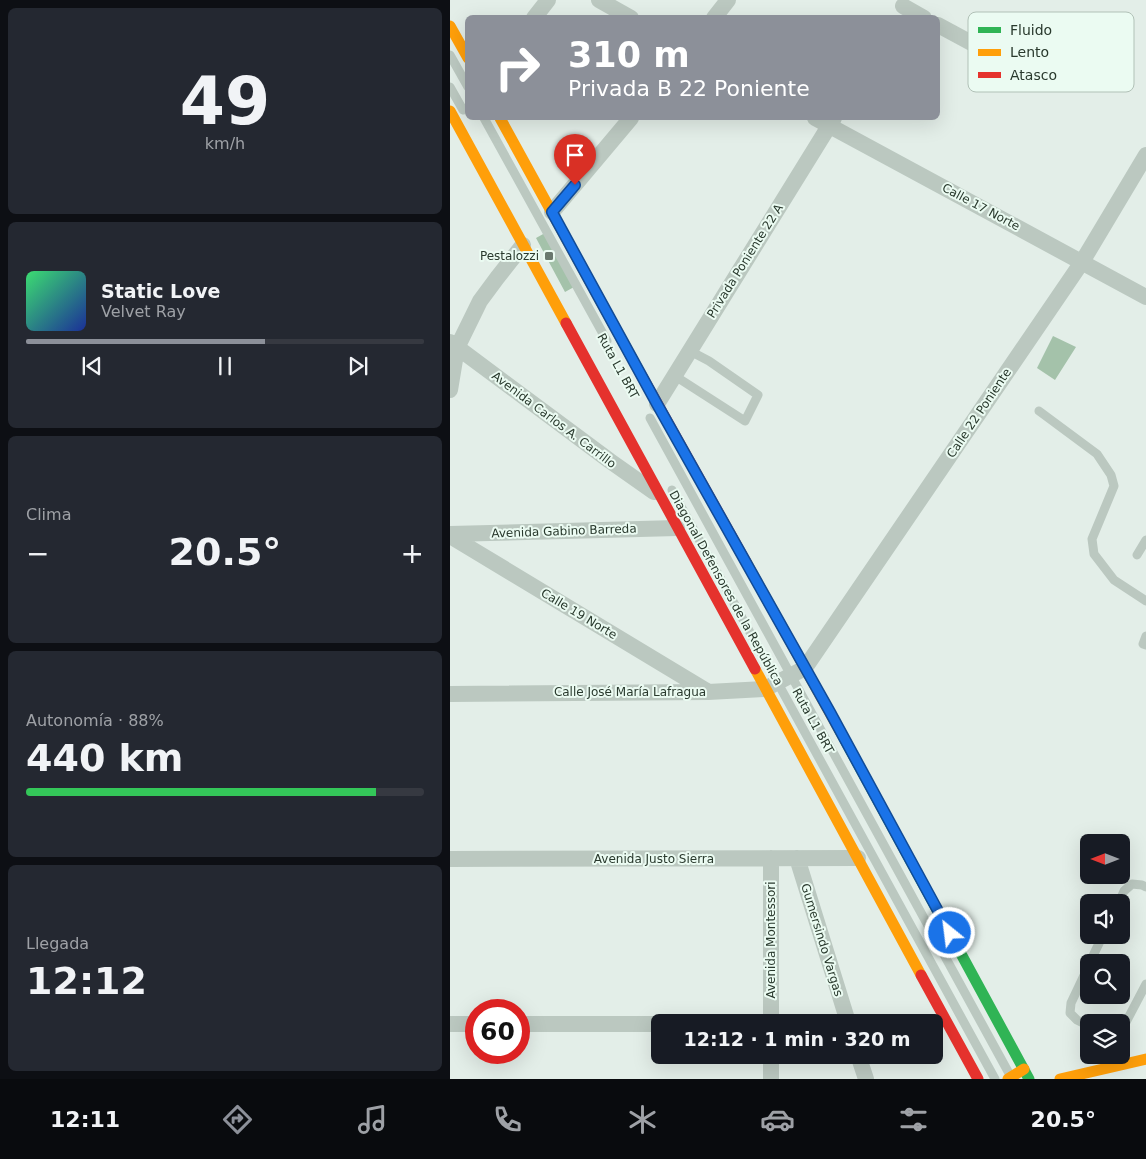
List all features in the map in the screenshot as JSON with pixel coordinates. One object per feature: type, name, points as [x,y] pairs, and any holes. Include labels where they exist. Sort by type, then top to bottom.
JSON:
[{"type":"main road","points":[[450,26],[465,53]]},
{"type":"main road","name":"Diagonal Defensores de la República","points":[[456,120],[523,245],[664,490],[678,528],[785,678],[1027,1074]]},
{"type":"main road","name":"Diagonal Defensores de la República","points":[[501,120],[552,212],[785,678],[858,858],[978,1079]]},
{"type":"main road","points":[[1060,1079],[1146,1059]]},
{"type":"main road","points":[[1010,1078],[1027,1074]]},
{"type":"street","points":[[536,15],[548,0]]},
{"type":"street","points":[[598,0],[626,15]]},
{"type":"street","points":[[716,15],[728,0]]},
{"type":"street","points":[[902,8],[917,15]]},
{"type":"street","points":[[940,26],[968,41]]},
{"type":"street","points":[[552,212],[629,120]]},
{"type":"street","name":"Calle 17 Norte","points":[[826,120],[1146,297]]},
{"type":"street","name":"Privada Poniente 22 A","points":[[652,409],[690,351],[826,120]]},
{"type":"street","name":"Calle 22 Poniente","points":[[785,678],[1082,262],[1146,155]]},
{"type":"street","points":[[450,390],[454,345],[480,301],[523,245]]},
{"type":"street","name":"Avenida Carlos A. Carrillo","points":[[454,345],[610,461],[664,490]]},
{"type":"street","name":"Avenida Gabino Barreda","points":[[450,535],[678,528]]},
{"type":"street","name":"Calle 19 Norte","points":[[450,535],[708,692]]},
{"type":"street","name":"Calle José María Lafragua","points":[[450,694],[708,692],[785,678]]},
{"type":"street","name":"Avenida Montessori","points":[[771,858],[771,1014]]},
{"type":"street","name":"Gumersindo Vargas","points":[[797,858],[846,1014]]},
{"type":"street","name":"Avenida Justo Sierra","points":[[450,859],[858,858]]},
{"type":"street","points":[[450,1024],[465,1024]]},
{"type":"street","points":[[530,1024],[651,1024]]},
{"type":"street","points":[[771,1064],[771,1079]]},
{"type":"street","points":[[861,1064],[866,1079]]},
{"type":"lane","points":[[450,55],[465,82]]},
{"type":"lane","points":[[450,87],[456,120]]},
{"type":"lane","name":"Ruta L1 BRT","points":[[485,120],[614,352]]},
{"type":"lane","points":[[674,376],[745,421],[758,395],[709,361],[690,351]]},
{"type":"lane","points":[[1039,411],[1097,454],[1111,475],[1114,486],[1092,539],[1094,554],[1114,580],[1146,601]]},
{"type":"lane","name":"Ruta L1 BRT","points":[[664,490],[785,678],[1010,1078]]},
{"type":"lane","points":[[1138,555],[1146,540]]},
{"type":"lane","points":[[1146,636],[1143,644],[1146,645]]},
{"type":"lane","name":"Ruta L1 BRT","points":[[785,678],[995,1079]]},
{"type":"lane","points":[[1123,894],[1132,884],[1146,887]]},
{"type":"lane","points":[[1080,984],[1071,1003],[1070,1013],[1080,1022]]},
{"type":"lane","points":[[1130,1014],[1146,984]]},
{"type":"building","points":[[545,233],[574,287],[565,292],[536,238]]},
{"type":"building","points":[[1053,336],[1076,347],[1055,380],[1037,368]]},
{"type":"traffic: fast","points":[[840,731],[1029,1079]]},
{"type":"traffic: slow","points":[[450,26],[465,53]]},
{"type":"traffic: slow","points":[[450,111],[566,323]]},
{"type":"traffic: slow","points":[[501,120],[639,371]]},
{"type":"traffic: slow","points":[[746,562],[840,731]]},
{"type":"traffic: slow","points":[[755,669],[921,975]]},
{"type":"traffic: slow","points":[[1060,1079],[1146,1059]]},
{"type":"traffic: slow","points":[[1008,1079],[1024,1069]]},
{"type":"traffic: jam","points":[[566,323],[755,669]]},
{"type":"traffic: jam","points":[[639,371],[746,562]]},
{"type":"traffic: jam","points":[[921,975],[978,1079]]},
{"type":"place","name":"Pestalozzi","points":[[549,256]]},
{"type":"route","points":[[575,185],[552,212],[657,404],[830,712],[950,933]]}]
